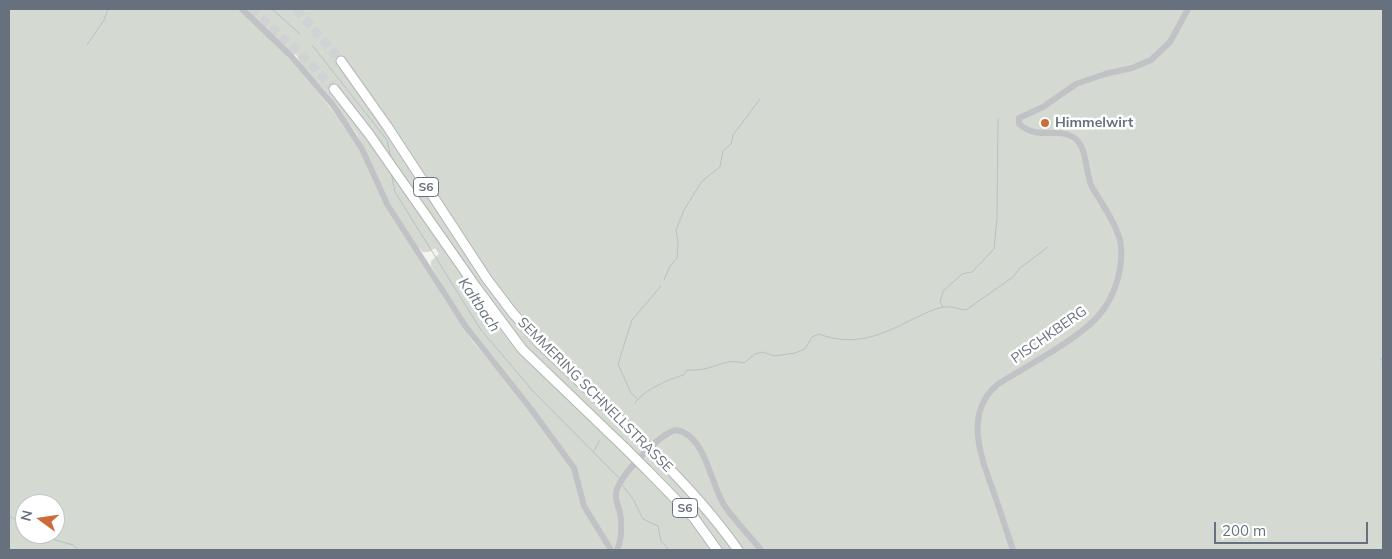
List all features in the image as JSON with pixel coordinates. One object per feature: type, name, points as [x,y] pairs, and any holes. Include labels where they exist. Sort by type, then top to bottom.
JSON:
[{"type":"highway","name":"SEMMERING SCHNELLSTRASSE","points":[[341,61],[387,126],[487,280],[512,312],[539,343],[678,476],[726,532],[738,550]]},
{"type":"highway","name":"SEMMERING SCHNELLSTRASSE","points":[[334,89],[383,153],[476,287],[522,349],[626,449],[694,518],[717,550]]},
{"type":"street","points":[[242,9],[308,76],[349,127],[362,148],[388,204],[466,327],[531,408],[570,463],[576,475],[584,506],[612,550]]},
{"type":"street","name":"PISCHKBERG","points":[[1014,550],[980,450],[977,429],[978,414],[982,403],[987,393],[998,384],[1085,328],[1101,313],[1116,285],[1121,261],[1121,245],[1112,222],[1091,185],[1080,145],[1073,137],[1062,133],[1043,134],[1026,129],[1019,124],[1019,118],[1043,107],[1076,84],[1105,74],[1132,68],[1151,60],[1170,42],[1188,9]]},
{"type":"street","points":[[617,550],[619,545],[620,514],[615,494],[618,484],[624,474],[660,438],[672,431],[684,432],[692,438],[700,449],[725,506],[761,550]]},
{"type":"shaded area","points":[[9,9],[239,9],[280,48],[347,129],[362,154],[381,198],[474,343],[497,370],[431,266],[431,261],[439,254],[435,248],[429,252],[423,252],[417,246],[386,197],[357,134],[324,90],[300,64],[296,54],[286,48],[246,9],[1383,9],[1383,550],[9,550]]},
{"type":"waterway","points":[[87,45],[104,20],[108,9]]},
{"type":"waterway","name":"Kaltbach","points":[[272,9],[300,34]]},
{"type":"waterway","name":"Kaltbach","points":[[312,45],[387,140],[391,158]]},
{"type":"waterway","points":[[664,280],[670,266],[677,258],[678,241],[676,230],[684,210],[702,181],[720,167],[723,151],[731,144],[733,135],[760,99]]},
{"type":"waterway","points":[[943,307],[940,302],[943,291],[962,274],[972,272],[994,249],[997,219],[998,119]]},
{"type":"waterway","name":"Kaltbach","points":[[391,172],[395,192],[481,330],[533,391],[619,478]]},
{"type":"waterway","points":[[635,403],[650,390],[684,375],[687,370],[705,369],[729,362],[744,363],[755,354],[763,352],[774,356],[795,353],[805,349],[812,337],[819,334],[843,340],[866,338],[888,331],[943,307],[966,310],[1013,277],[1020,268],[1048,247]]},
{"type":"waterway","points":[[637,398],[631,393],[618,364],[632,320],[661,286]]},
{"type":"waterway","points":[[1380,358],[1383,362]]},
{"type":"waterway","points":[[594,451],[599,441]]},
{"type":"waterway","name":"Kaltbach","points":[[623,486],[633,499],[643,519],[658,526],[661,541],[669,550]]},
{"type":"waterway","points":[[9,516],[15,520]]},
{"type":"waterway","points":[[65,543],[73,545],[79,550]]},
{"type":"tunnel","points":[[251,9],[311,64],[334,89]]},
{"type":"tunnel","points":[[296,9],[341,61]]},
{"type":"place","name":"Himmelwirt","points":[[1045,123]]}]
